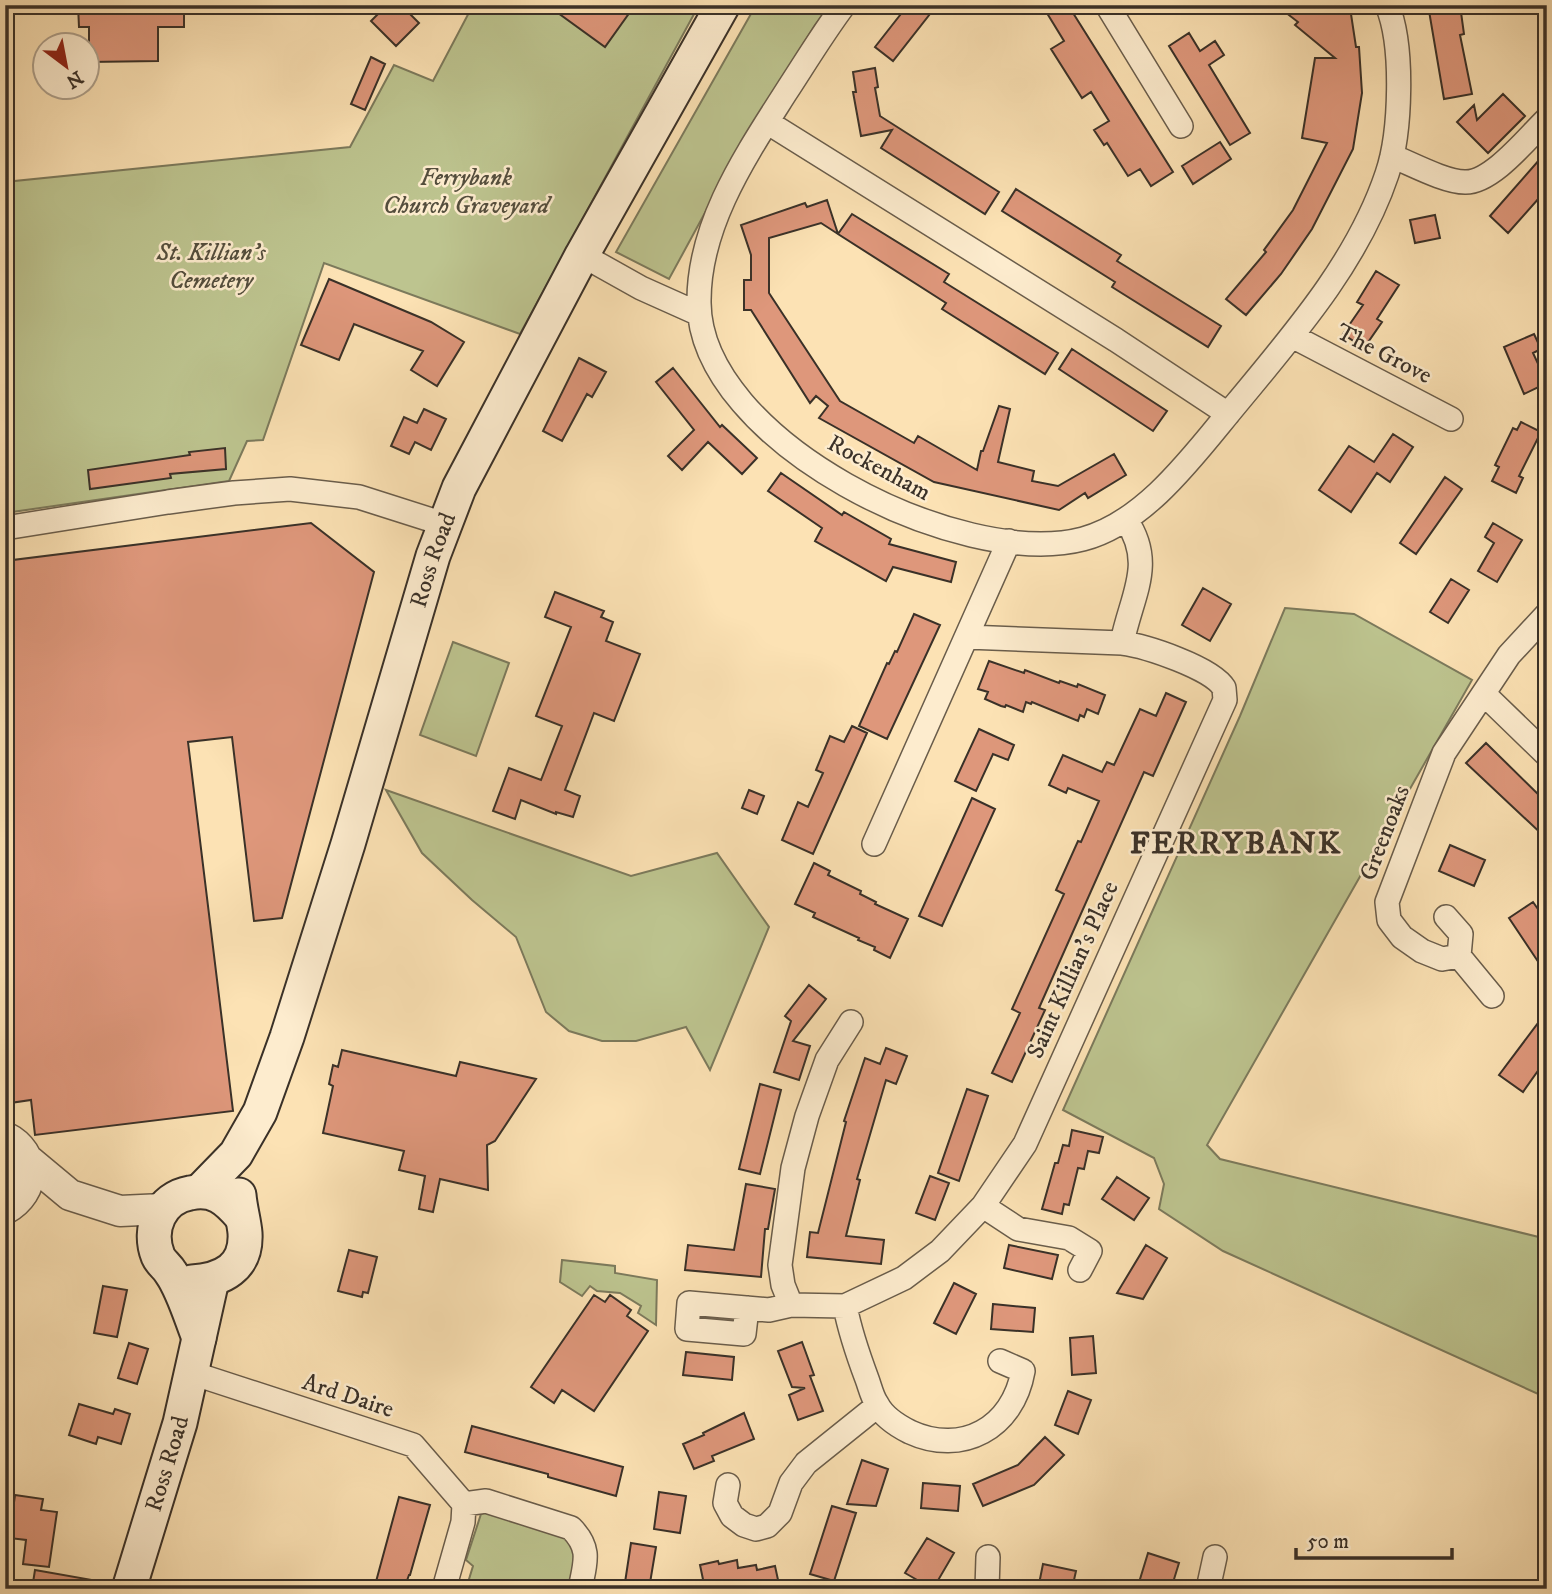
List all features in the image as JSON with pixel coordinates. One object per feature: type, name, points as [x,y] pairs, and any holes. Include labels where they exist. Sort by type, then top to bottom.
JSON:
[{"type":"main road","name":"Ross Road","points":[[201,1190],[236,1154],[260,1112],[287,1037],[444,524],[470,465],[723,5]]},
{"type":"main road","points":[[164,1263],[191,1282],[212,1280],[229,1271],[241,1254],[245,1231],[241,1216],[236,1154]]},
{"type":"main road","points":[[199,1338],[153,1234],[157,1218],[163,1209],[181,1194],[201,1190],[226,1199],[241,1216]]},
{"type":"main road","name":"Ross Road","points":[[129,1589],[180,1423],[212,1280]]},
{"type":"street","name":"Rockenham","points":[[844,5],[767,122],[734,179],[715,222],[703,265],[699,314],[712,356],[727,383],[759,420],[795,450],[854,489],[906,515],[956,532],[1009,541],[1046,543],[1079,540],[1105,531],[1126,520],[1165,485],[1292,336],[1337,272],[1362,231],[1382,188],[1392,156],[1398,98],[1397,56],[1394,26],[1387,5]]},
{"type":"street","points":[[1107,5],[1181,126]]},
{"type":"street","points":[[1392,156],[1452,179],[1472,182],[1500,165],[1547,119]]},
{"type":"street","points":[[767,122],[1116,340],[1228,414]]},
{"type":"street","points":[[583,256],[656,296],[699,314]]},
{"type":"street","name":"The Grove","points":[[1292,336],[1451,419]]},
{"type":"street","points":[[5,528],[168,502],[290,489],[359,497],[444,524]]},
{"type":"street","points":[[1122,643],[1136,590],[1140,561],[1136,535],[1126,520]]},
{"type":"street","points":[[874,844],[1009,541]]},
{"type":"street","name":"Greenoaks","points":[[1459,956],[1442,959],[1422,951],[1402,937],[1389,920],[1387,902],[1444,753],[1509,655],[1547,614]]},
{"type":"street","name":"Saint Killian's Place","points":[[967,637],[1122,643],[1152,649],[1210,674],[1224,688],[1225,700],[1025,1144],[983,1206]]},
{"type":"street","points":[[1484,694],[1547,755]]},
{"type":"street","points":[[1446,917],[1461,934],[1459,956],[1492,996]]},
{"type":"street","points":[[791,1305],[783,1285],[780,1265],[793,1168],[807,1116],[827,1060],[851,1022]]},
{"type":"street","points":[[5,1137],[70,1195],[120,1211],[163,1209]]},
{"type":"street","points":[[11,1205],[29,1182],[28,1160]]},
{"type":"street","points":[[11,1205],[70,1195]]},
{"type":"street","points":[[747,1308],[769,1310],[791,1305],[845,1306],[904,1278],[940,1251],[983,1206],[1018,1229],[1069,1238],[1090,1251],[1080,1270]]},
{"type":"street","points":[[120,1211],[164,1263]]},
{"type":"street","points":[[845,1306],[851,1336],[877,1406],[899,1427],[928,1440],[965,1438],[1002,1418],[1020,1389],[1023,1371],[1000,1361]]},
{"type":"street","name":"Ard Daire","points":[[192,1373],[413,1445],[464,1504]]},
{"type":"street","points":[[728,1485],[725,1503],[732,1516],[744,1525],[756,1529],[768,1527],[780,1513],[791,1483],[806,1463],[877,1406]]},
{"type":"street","points":[[444,1589],[463,1522],[464,1504],[486,1501],[571,1528],[582,1539],[586,1553],[580,1589]]},
{"type":"street","points":[[987,1589],[988,1557]]},
{"type":"street","points":[[1208,1589],[1215,1557]]},
{"type":"green space","points":[[473,5],[699,5],[520,334],[324,263],[263,440],[247,441],[229,481],[5,513],[5,182],[350,147],[394,65],[433,81]]},
{"type":"green space","points":[[756,5],[830,5],[751,128],[669,279],[616,252]]},
{"type":"green space","points":[[1285,608],[1354,614],[1472,680],[1207,1145],[1220,1159],[1547,1239],[1547,1398],[1223,1251],[1159,1209],[1164,1184],[1154,1158],[1063,1110],[1240,716]]},
{"type":"green space","points":[[453,642],[509,663],[476,756],[420,735]]},
{"type":"green space","points":[[386,790],[631,876],[717,853],[769,927],[710,1070],[686,1027],[636,1041],[602,1041],[569,1031],[546,1012],[516,937],[422,853]]},
{"type":"green space","points":[[562,1260],[615,1266],[615,1273],[657,1280],[656,1325],[638,1313],[641,1306],[620,1293],[597,1291],[590,1286],[582,1296],[560,1282]]},
{"type":"green space","points":[[494,1509],[556,1527],[580,1549],[569,1589],[466,1589],[473,1566],[466,1560],[481,1514]]},
{"type":"building","points":[[78,5],[184,5],[184,27],[158,27],[158,61],[102,62],[102,32],[89,32],[89,27],[79,27]]},
{"type":"building","points":[[387,5],[401,5],[419,23],[396,46],[371,21]]},
{"type":"building","points":[[547,5],[635,5],[605,47]]},
{"type":"building","points":[[908,5],[937,5],[893,61],[875,47]]},
{"type":"building","points":[[1042,5],[1068,5],[1173,172],[1151,186],[1140,169],[1128,176],[1107,143],[1104,145],[1094,130],[1109,121],[1091,92],[1082,98],[1051,49],[1064,41]]},
{"type":"building","points":[[1276,5],[1341,5],[1351,14],[1356,47],[1359,47],[1362,93],[1353,149],[1312,229],[1281,274],[1246,315],[1226,299],[1266,252],[1264,250],[1293,210],[1327,143],[1302,138],[1315,58],[1335,58],[1295,25],[1298,22]]},
{"type":"building","points":[[1428,5],[1460,5],[1464,34],[1460,35],[1472,94],[1444,99]]},
{"type":"building","points":[[1189,33],[1200,51],[1215,41],[1224,55],[1209,65],[1250,133],[1230,145],[1169,46]]},
{"type":"building","points":[[371,57],[385,64],[365,110],[351,104]]},
{"type":"building","points":[[875,68],[880,116],[999,192],[985,214],[881,148],[892,130],[861,136],[853,92],[856,92],[853,72]]},
{"type":"building","points":[[1503,94],[1525,116],[1488,153],[1457,122],[1474,105],[1477,120]]},
{"type":"building","points":[[1220,142],[1231,159],[1193,184],[1182,166]]},
{"type":"building","points":[[1547,151],[1547,189],[1508,233],[1490,216]]},
{"type":"building","points":[[1016,189],[1121,255],[1117,261],[1221,326],[1208,347],[1112,287],[1115,282],[1002,211]]},
{"type":"building","points":[[827,200],[838,234],[821,223],[769,238],[769,293],[840,401],[914,443],[918,436],[977,470],[981,451],[999,406],[1010,409],[998,462],[1034,471],[1032,481],[1058,486],[1114,454],[1126,475],[1088,498],[1085,493],[1059,510],[934,482],[819,418],[828,406],[816,396],[810,403],[751,310],[744,310],[744,280],[751,280],[751,255],[741,225],[805,203],[807,207]]},
{"type":"building","points":[[852,214],[949,274],[944,282],[1058,353],[1045,374],[942,309],[946,303],[838,234]]},
{"type":"building","points":[[1435,215],[1440,238],[1415,243],[1410,220]]},
{"type":"building","points":[[1376,271],[1399,285],[1377,319],[1382,322],[1364,348],[1343,334],[1363,305],[1357,302]]},
{"type":"building","points":[[329,279],[431,322],[464,342],[437,386],[411,370],[423,351],[354,324],[339,360],[301,345]]},
{"type":"building","points":[[1534,334],[1541,349],[1533,353],[1547,383],[1524,394],[1504,347]]},
{"type":"building","points":[[1072,349],[1167,411],[1153,431],[1059,369]]},
{"type":"building","points":[[579,358],[606,372],[592,397],[587,394],[562,441],[543,431]]},
{"type":"building","points":[[673,368],[720,427],[722,425],[757,458],[742,474],[708,442],[682,470],[668,456],[694,430],[656,382]]},
{"type":"building","points":[[424,409],[446,419],[431,450],[415,442],[409,454],[391,446],[404,417],[417,423]]},
{"type":"building","points":[[1521,422],[1541,432],[1519,476],[1523,478],[1516,493],[1492,481],[1499,467],[1495,465],[1513,428],[1517,430]]},
{"type":"building","points":[[1393,434],[1413,447],[1390,482],[1377,473],[1351,512],[1319,490],[1349,446],[1374,462]]},
{"type":"building","points":[[225,448],[226,469],[170,474],[171,478],[90,489],[88,470]]},
{"type":"building","points":[[781,473],[842,515],[844,512],[891,539],[889,544],[956,562],[951,582],[893,567],[886,581],[815,541],[822,528],[768,491]]},
{"type":"building","points":[[1445,477],[1462,489],[1416,554],[1400,543]]},
{"type":"building","points":[[311,523],[374,572],[282,918],[254,921],[232,737],[188,742],[233,1111],[35,1135],[31,1100],[10,1103],[5,1062],[5,561]]},
{"type":"building","points":[[1493,523],[1522,540],[1497,582],[1478,571],[1494,543],[1485,537]]},
{"type":"building","points":[[1451,579],[1469,590],[1448,623],[1430,612]]},
{"type":"building","points":[[1203,588],[1231,604],[1210,641],[1182,625]]},
{"type":"building","points":[[555,592],[604,611],[601,617],[613,622],[606,641],[640,654],[614,721],[594,713],[565,790],[580,796],[573,817],[556,814],[521,800],[515,819],[493,811],[509,768],[541,780],[562,726],[536,716],[571,627],[545,617]]},
{"type":"building","points":[[914,614],[940,625],[887,739],[859,726],[887,663],[889,664],[895,651],[897,652]]},
{"type":"building","points":[[989,661],[1024,673],[1025,670],[1059,683],[1060,681],[1077,687],[1078,684],[1105,695],[1098,714],[1087,709],[1084,717],[1080,715],[1078,721],[1032,702],[1026,702],[1023,712],[985,699],[988,692],[978,689]]},
{"type":"building","points":[[1166,693],[1186,702],[1153,776],[1144,772],[1039,1008],[1045,1010],[1012,1082],[992,1073],[1020,1013],[1012,1009],[1064,894],[1056,890],[1099,801],[1068,788],[1066,793],[1049,785],[1063,755],[1102,772],[1107,762],[1114,765],[1140,709],[1156,716]]},
{"type":"building","points":[[852,726],[867,733],[813,854],[782,840],[798,802],[808,807],[823,773],[816,770],[830,736],[844,742]]},
{"type":"building","points":[[979,729],[1014,745],[1008,760],[993,754],[976,791],[955,781]]},
{"type":"building","points":[[1486,743],[1547,803],[1547,839],[1466,763]]},
{"type":"building","points":[[749,790],[764,796],[757,814],[742,808]]},
{"type":"building","points":[[972,798],[995,809],[942,926],[919,916]]},
{"type":"building","points":[[1450,845],[1485,860],[1474,886],[1439,871]]},
{"type":"building","points":[[814,863],[830,871],[828,875],[861,891],[860,894],[876,902],[875,904],[908,919],[890,958],[874,950],[875,947],[858,940],[859,938],[813,917],[815,913],[795,904]]},
{"type":"building","points":[[1533,902],[1547,922],[1547,975],[1509,918]]},
{"type":"building","points":[[809,985],[826,999],[793,1041],[810,1046],[799,1080],[774,1072],[791,1021],[785,1016]]},
{"type":"building","points":[[1547,1011],[1547,1058],[1523,1092],[1499,1075]]},
{"type":"building","points":[[886,1048],[907,1056],[896,1084],[886,1080],[857,1179],[860,1180],[846,1236],[884,1240],[881,1264],[807,1257],[810,1232],[818,1233],[846,1122],[844,1121],[865,1058],[880,1064]]},
{"type":"building","points":[[342,1050],[456,1076],[460,1062],[536,1079],[495,1141],[487,1145],[488,1190],[440,1179],[433,1212],[419,1209],[425,1176],[399,1170],[404,1151],[323,1133],[333,1086],[329,1084],[333,1065],[338,1067]]},
{"type":"building","points":[[760,1084],[781,1090],[760,1174],[739,1169]]},
{"type":"building","points":[[967,1089],[988,1096],[959,1181],[938,1173]]},
{"type":"building","points":[[1072,1130],[1103,1137],[1099,1153],[1088,1151],[1084,1169],[1078,1168],[1069,1205],[1064,1204],[1062,1214],[1042,1209],[1055,1163],[1058,1163],[1063,1145],[1069,1146]]},
{"type":"building","points":[[930,1176],[949,1183],[935,1220],[916,1213]]},
{"type":"building","points":[[1117,1177],[1149,1198],[1134,1220],[1102,1199]]},
{"type":"building","points":[[746,1184],[775,1189],[768,1229],[765,1229],[761,1277],[685,1270],[688,1245],[734,1250]]},
{"type":"building","points":[[1009,1245],[1058,1255],[1052,1279],[1004,1268]]},
{"type":"building","points":[[1146,1245],[1167,1258],[1143,1299],[1117,1293]]},
{"type":"building","points":[[349,1250],[377,1257],[368,1293],[363,1292],[362,1297],[338,1291]]},
{"type":"building","points":[[954,1283],[976,1294],[956,1334],[934,1323]]},
{"type":"building","points":[[103,1286],[127,1290],[117,1337],[94,1333]]},
{"type":"building","points":[[594,1295],[605,1302],[610,1295],[631,1310],[627,1316],[648,1331],[594,1411],[562,1390],[554,1403],[531,1387]]},
{"type":"building","points":[[993,1304],[1035,1308],[1033,1332],[991,1329]]},
{"type":"building","points":[[1093,1336],[1096,1373],[1072,1375],[1070,1338]]},
{"type":"building","points":[[802,1342],[814,1375],[810,1376],[823,1411],[798,1420],[789,1395],[805,1388],[792,1387],[778,1351]]},
{"type":"building","points":[[129,1343],[148,1349],[137,1384],[118,1378]]},
{"type":"building","points":[[686,1352],[734,1357],[732,1380],[683,1375]]},
{"type":"building","points":[[1068,1391],[1091,1400],[1078,1434],[1055,1425]]},
{"type":"building","points":[[79,1404],[113,1414],[115,1409],[130,1414],[121,1444],[98,1437],[96,1444],[69,1435]]},
{"type":"building","points":[[744,1413],[754,1439],[712,1456],[714,1461],[694,1469],[683,1444]]},
{"type":"building","points":[[472,1426],[623,1467],[616,1496],[465,1452]]},
{"type":"building","points":[[1045,1437],[1064,1455],[1034,1485],[983,1506],[973,1484],[1018,1465]]},
{"type":"building","points":[[862,1460],[888,1469],[876,1506],[847,1504]]},
{"type":"building","points":[[923,1483],[960,1486],[958,1511],[921,1508]]},
{"type":"building","points":[[659,1492],[686,1496],[680,1533],[654,1529]]},
{"type":"building","points":[[15,1495],[43,1499],[41,1510],[57,1512],[49,1567],[23,1564],[26,1540],[9,1538]]},
{"type":"building","points":[[399,1497],[430,1505],[404,1589],[374,1589]]},
{"type":"building","points":[[832,1506],[856,1513],[834,1581],[810,1574]]},
{"type":"building","points":[[927,1538],[954,1553],[933,1589],[905,1573]]},
{"type":"building","points":[[631,1543],[656,1547],[649,1589],[624,1589]]},
{"type":"building","points":[[1148,1553],[1179,1563],[1171,1589],[1137,1589]]},
{"type":"building","points":[[737,1560],[738,1568],[756,1565],[757,1570],[775,1566],[780,1589],[705,1589],[700,1565]]},
{"type":"building","points":[[1043,1564],[1076,1571],[1072,1589],[1038,1589]]},
{"type":"building","points":[[35,1570],[92,1580],[91,1589],[32,1589]]},
{"type":"district","name":"FERRYBANK","points":[[1236,844]]},
{"type":"park label","name":"Ferrybank Church Graveyard","points":[[466,192]]},
{"type":"park label","name":"St. Killian's Cemetery","points":[[211,267]]}]
